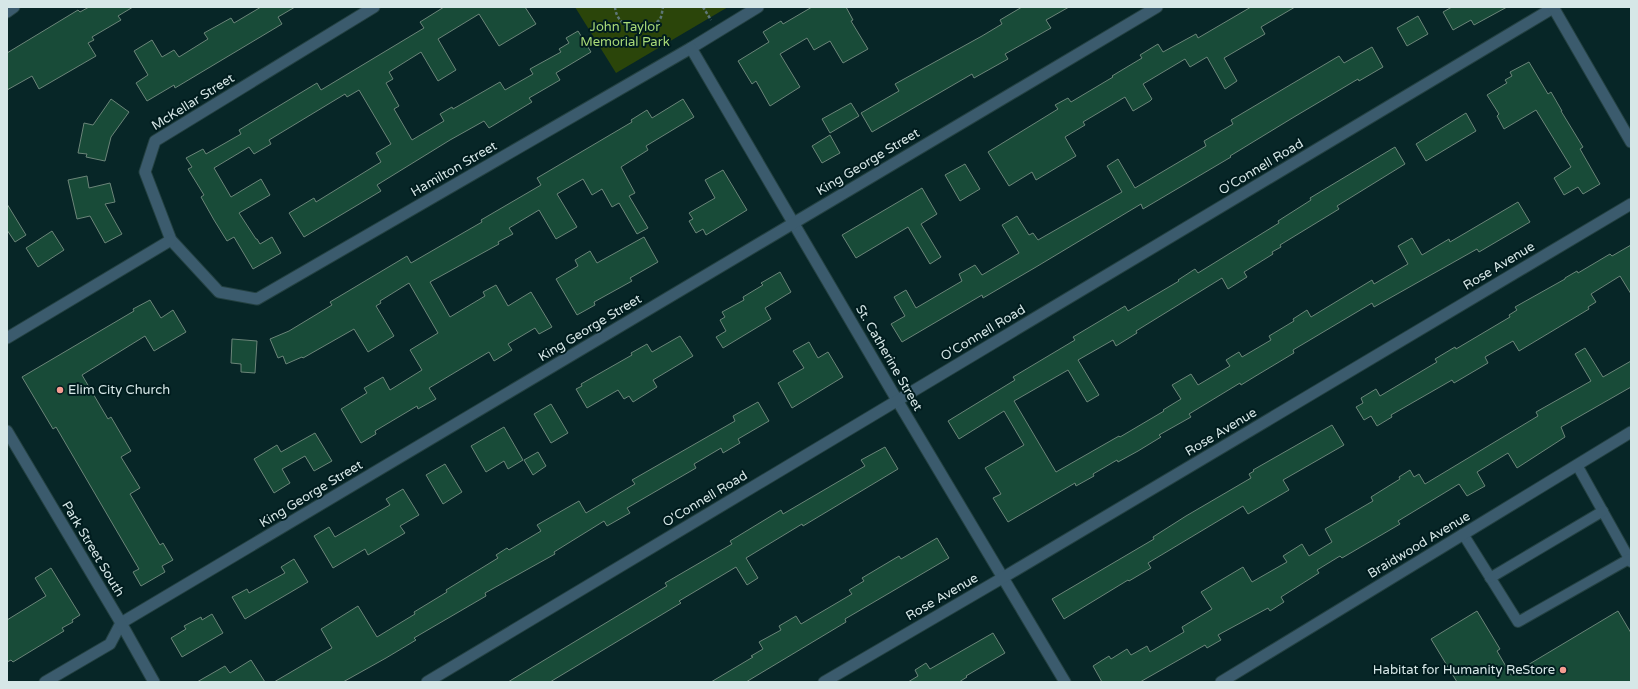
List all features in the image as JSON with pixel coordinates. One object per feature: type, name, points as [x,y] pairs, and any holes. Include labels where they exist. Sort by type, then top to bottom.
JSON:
[{"type":"street","points":[[7,12],[14,7]]},
{"type":"street","name":"McKellar Street","points":[[171,240],[144,172],[155,141],[374,7]]},
{"type":"street","name":"Hamilton Street","points":[[171,240],[219,292],[257,299],[691,48],[758,7]]},
{"type":"street","name":"King George Street","points":[[121,623],[1157,7]]},
{"type":"street","points":[[1553,8],[1631,142]]},
{"type":"street","name":"O'Connell Road","points":[[427,682],[1553,8]]},
{"type":"street","name":"St. Catherine Street","points":[[691,48],[897,400],[1004,577],[1065,682]]},
{"type":"street","name":"Rose Avenue","points":[[824,682],[1004,577],[1631,204]]},
{"type":"street","points":[[7,338],[171,240]]},
{"type":"street","name":"Park Street South","points":[[7,431],[121,623],[154,682]]},
{"type":"street","name":"Braidwood Avenue","points":[[1221,682],[1631,432]]},
{"type":"street","points":[[45,682],[110,644],[121,623]]},
{"type":"lane","points":[[1463,534],[1518,622],[1630,560],[1577,465]]},
{"type":"lane","points":[[1490,578],[1603,510]]},
{"type":"path","points":[[616,7],[623,24],[634,30],[647,29],[660,18],[663,7]]},
{"type":"green space","name":"John Taylor Memorial Park","points":[[575,7],[728,7],[616,73]]},
{"type":"building","points":[[89,7],[133,7],[118,16],[121,20],[92,37],[94,40],[88,43],[96,56],[39,89],[32,76],[7,90],[7,53],[78,10],[80,12]]},
{"type":"building","points":[[261,7],[295,7],[278,17],[282,24],[175,88],[174,85],[147,101],[136,83],[148,75],[134,51],[152,40],[162,57],[174,50],[179,57],[208,39],[204,33],[231,18],[234,23]]},
{"type":"building","points":[[444,7],[525,7],[536,24],[499,46],[479,14],[438,39],[456,70],[438,81],[421,52],[389,72],[393,79],[386,83],[399,106],[394,109],[412,140],[444,121],[440,114],[452,107],[453,109],[500,82],[505,90],[533,74],[530,69],[561,52],[559,49],[569,43],[566,38],[578,31],[591,52],[556,73],[560,80],[529,98],[532,102],[489,128],[484,121],[450,140],[377,185],[381,191],[304,237],[289,213],[314,198],[316,202],[381,162],[376,153],[391,144],[359,90],[347,97],[345,94],[269,140],[271,144],[254,154],[249,147],[214,168],[231,197],[261,179],[270,195],[239,213],[260,244],[272,237],[281,253],[253,269],[234,237],[227,241],[214,220],[201,197],[204,195],[188,169],[192,167],[186,158],[203,149],[206,154],[241,134],[239,130],[317,83],[321,90],[424,28],[420,22]]},
{"type":"building","points":[[812,7],[846,7],[853,20],[851,21],[868,49],[843,63],[830,41],[814,50],[807,38],[780,54],[800,87],[770,106],[756,81],[752,84],[738,61],[769,42],[763,32],[781,21],[783,24]]},
{"type":"building","points":[[1022,7],[1069,7],[1046,20],[1051,28],[1005,54],[1008,59],[974,78],[972,74],[872,132],[861,113],[899,91],[895,84],[1002,24],[1000,20]]},
{"type":"building","points":[[1251,7],[1295,7],[1261,27],[1265,34],[1224,58],[1237,81],[1225,89],[1207,57],[1190,67],[1185,59],[1143,84],[1152,99],[1150,101],[1133,111],[1125,97],[1083,122],[1085,125],[1065,137],[1076,156],[1036,180],[1032,172],[1009,186],[988,152],[1058,109],[1055,105],[1068,98],[1071,102],[1142,58],[1140,55],[1158,44],[1163,52],[1196,34],[1198,38]]},
{"type":"building","points":[[1452,7],[1507,7],[1474,25],[1471,20],[1453,30],[1443,12]]},
{"type":"building","points":[[1418,16],[1428,34],[1407,46],[1397,28]]},
{"type":"building","points":[[1372,47],[1383,67],[1359,81],[1358,79],[1143,209],[1141,204],[983,298],[982,295],[902,342],[891,324],[905,316],[894,297],[906,290],[916,308],[962,281],[959,274],[975,265],[982,275],[1019,253],[1002,225],[1017,216],[1029,235],[1033,233],[1038,240],[1122,192],[1107,166],[1118,159],[1135,188],[1206,146],[1204,141],[1233,124],[1231,120],[1339,56],[1344,63]]},
{"type":"building","points":[[1529,62],[1548,94],[1551,92],[1583,147],[1580,149],[1600,184],[1583,194],[1578,187],[1564,195],[1554,178],[1571,167],[1536,110],[1504,129],[1497,116],[1499,114],[1487,95],[1507,83],[1505,80],[1512,76],[1510,72]]},
{"type":"building","points":[[111,99],[129,112],[111,137],[105,161],[86,157],[87,154],[78,153],[84,123],[93,125]]},
{"type":"building","points":[[683,99],[694,117],[646,146],[648,150],[621,167],[635,193],[629,196],[648,228],[637,234],[619,203],[612,207],[602,189],[592,195],[583,179],[557,194],[577,227],[556,239],[539,210],[509,228],[513,234],[498,242],[499,244],[430,282],[450,317],[485,296],[483,292],[496,285],[508,306],[531,292],[552,327],[539,334],[535,328],[508,344],[512,350],[494,361],[489,352],[429,388],[436,399],[418,409],[417,406],[375,431],[376,434],[361,443],[341,409],[367,393],[364,388],[383,377],[390,390],[422,370],[410,350],[438,333],[409,283],[380,301],[381,303],[376,306],[394,336],[368,352],[354,329],[303,358],[302,357],[286,364],[283,356],[278,358],[270,339],[289,331],[332,305],[330,302],[407,256],[411,263],[482,222],[481,220],[541,185],[537,178],[632,122],[631,120],[647,110],[652,118]]},
{"type":"building","points":[[851,103],[859,116],[830,133],[822,119]]},
{"type":"building","points":[[1466,113],[1476,131],[1426,161],[1416,144]]},
{"type":"building","points":[[830,135],[840,153],[822,163],[812,146]]},
{"type":"building","points":[[1395,147],[1405,164],[1337,206],[1339,209],[1280,245],[1281,247],[1272,252],[1273,254],[1244,272],[1247,277],[1228,289],[1222,278],[1136,331],[1137,333],[1116,346],[1113,340],[1078,360],[1099,395],[1087,402],[1068,370],[1014,401],[1056,472],[1119,436],[1120,437],[1181,399],[1172,385],[1191,374],[1198,385],[1230,366],[1226,360],[1239,352],[1242,357],[1271,340],[1269,336],[1294,321],[1293,319],[1307,310],[1311,317],[1372,280],[1374,284],[1408,264],[1398,246],[1412,238],[1422,255],[1449,239],[1450,242],[1518,202],[1530,222],[1479,252],[1477,249],[1374,307],[1372,303],[1293,350],[1294,353],[1189,414],[1191,417],[1159,435],[1161,437],[1138,451],[1118,462],[1117,460],[1093,474],[1094,476],[1076,486],[1075,483],[1008,522],[993,498],[1001,494],[985,468],[1024,445],[1004,411],[959,439],[948,421],[1015,380],[1013,377],[1075,340],[1073,337],[1125,306],[1128,311],[1179,281],[1178,280],[1195,269],[1198,273],[1279,223],[1278,221],[1311,200],[1310,198]]},
{"type":"building","points":[[965,164],[980,189],[960,201],[945,175]]},
{"type":"building","points":[[723,170],[747,210],[706,235],[703,229],[696,233],[689,221],[693,219],[689,213],[715,198],[705,180]]},
{"type":"building","points":[[87,176],[89,188],[110,183],[115,202],[105,204],[122,234],[105,243],[90,216],[77,219],[68,180]]},
{"type":"building","points":[[922,188],[937,214],[921,224],[941,257],[930,264],[908,227],[856,258],[842,235]]},
{"type":"building","points":[[7,204],[26,235],[15,242],[7,230]]},
{"type":"building","points":[[52,231],[64,250],[38,267],[26,248]]},
{"type":"building","points":[[644,237],[658,262],[630,278],[632,281],[594,302],[595,305],[577,315],[556,279],[578,266],[575,260],[590,251],[597,263]]},
{"type":"building","points":[[1631,245],[1631,294],[1620,276],[1591,294],[1596,302],[1588,307],[1589,309],[1519,351],[1513,341],[1485,357],[1488,363],[1454,383],[1452,380],[1391,415],[1392,417],[1377,426],[1371,416],[1364,420],[1356,407],[1363,403],[1361,398],[1376,389],[1380,396],[1437,362],[1435,359],[1455,347],[1456,349],[1510,317],[1509,315],[1517,310],[1515,307],[1577,271],[1578,273],[1610,254],[1612,256]]},
{"type":"building","points":[[780,272],[791,292],[765,308],[771,319],[723,348],[716,337],[726,331],[720,320],[725,317],[722,312],[744,300],[743,297],[763,285],[761,283]]},
{"type":"building","points":[[150,300],[161,318],[173,310],[186,332],[154,351],[145,336],[82,375],[108,419],[111,417],[131,451],[121,457],[140,488],[130,494],[160,545],[163,543],[173,560],[162,566],[165,572],[141,586],[133,572],[139,569],[56,427],[53,429],[22,377]]},
{"type":"building","points":[[680,336],[693,356],[653,380],[657,387],[633,402],[629,396],[624,399],[618,390],[587,408],[576,389],[582,386],[581,384],[632,355],[631,353],[647,344],[652,352]]},
{"type":"building","points":[[232,339],[257,341],[255,373],[241,372],[241,364],[231,363]]},
{"type":"building","points":[[809,342],[818,358],[828,352],[843,377],[792,408],[778,383],[804,368],[793,351]]},
{"type":"building","points":[[1585,348],[1603,377],[1631,361],[1631,387],[1561,427],[1565,437],[1517,468],[1508,453],[1477,472],[1485,486],[1467,496],[1459,484],[1398,521],[1400,524],[1342,558],[1340,556],[1317,570],[1319,573],[1281,597],[1284,602],[1270,611],[1268,608],[1218,635],[1221,640],[1207,648],[1205,645],[1140,682],[1102,682],[1093,666],[1109,656],[1111,659],[1127,649],[1131,655],[1147,646],[1150,652],[1184,632],[1182,627],[1212,609],[1201,592],[1243,567],[1252,582],[1287,562],[1283,556],[1302,544],[1309,556],[1332,542],[1325,529],[1373,501],[1371,497],[1400,479],[1399,477],[1410,470],[1414,477],[1419,474],[1425,484],[1538,416],[1536,412],[1591,381],[1575,354]]},
{"type":"building","points":[[758,402],[769,421],[738,439],[740,443],[723,453],[721,448],[694,464],[696,468],[627,508],[630,513],[607,526],[604,521],[554,552],[555,554],[485,593],[486,596],[414,638],[416,640],[386,658],[343,682],[274,682],[332,648],[321,629],[358,606],[377,637],[415,614],[414,612],[447,592],[446,590],[498,558],[496,555],[507,548],[509,550],[541,531],[537,525],[579,501],[586,513],[635,484],[632,480],[735,421],[733,416]]},
{"type":"building","points":[[551,404],[568,433],[551,443],[534,414]]},
{"type":"building","points":[[1332,425],[1344,445],[1283,480],[1289,490],[1248,514],[1243,506],[1148,563],[1151,568],[1129,581],[1128,580],[1064,619],[1052,599],[1154,539],[1153,537],[1186,516],[1251,478],[1249,474],[1254,471],[1253,470]]},
{"type":"building","points":[[504,427],[523,460],[508,469],[504,461],[486,472],[471,446]]},
{"type":"building","points":[[315,433],[332,461],[314,471],[305,456],[282,469],[290,483],[274,493],[254,459],[277,445],[281,452]]},
{"type":"building","points":[[885,447],[898,469],[746,558],[758,578],[747,585],[736,567],[679,601],[681,603],[550,682],[508,682],[667,586],[665,583],[732,544],[730,541],[781,510],[783,514],[865,466],[861,460]]},
{"type":"building","points":[[538,452],[546,466],[533,475],[524,460]]},
{"type":"building","points":[[445,464],[462,492],[443,504],[426,475]]},
{"type":"building","points":[[403,489],[419,515],[400,526],[405,533],[368,555],[365,549],[333,568],[314,536],[329,527],[335,537],[390,505],[386,499]]},
{"type":"building","points":[[937,538],[949,558],[845,619],[846,622],[746,682],[711,682],[753,657],[751,656],[763,649],[759,642],[781,630],[779,626],[796,616],[801,624],[852,594],[849,590],[864,581],[862,578],[899,556],[901,559]]},
{"type":"building","points":[[294,559],[308,582],[245,619],[232,597],[247,589],[249,593],[285,573],[281,567]]},
{"type":"building","points":[[51,568],[80,615],[72,620],[73,622],[62,628],[64,631],[13,662],[11,660],[7,662],[7,620],[46,596],[35,578]]},
{"type":"building","points":[[1477,611],[1500,649],[1497,651],[1511,675],[1618,611],[1631,633],[1631,682],[1457,682],[1431,639]]},
{"type":"building","points":[[212,614],[223,633],[182,657],[171,638],[186,629],[184,626],[201,617],[202,620]]},
{"type":"building","points":[[993,633],[1005,653],[966,676],[967,677],[959,682],[908,682],[918,676],[915,670],[926,663],[930,669]]},
{"type":"building","points":[[251,660],[265,682],[197,682],[225,666],[230,673]]},
{"type":"place","name":"Elim City Church","points":[[60,390]]},
{"type":"place","name":"Habitat for Humanity ReStore","points":[[1563,670]]}]
